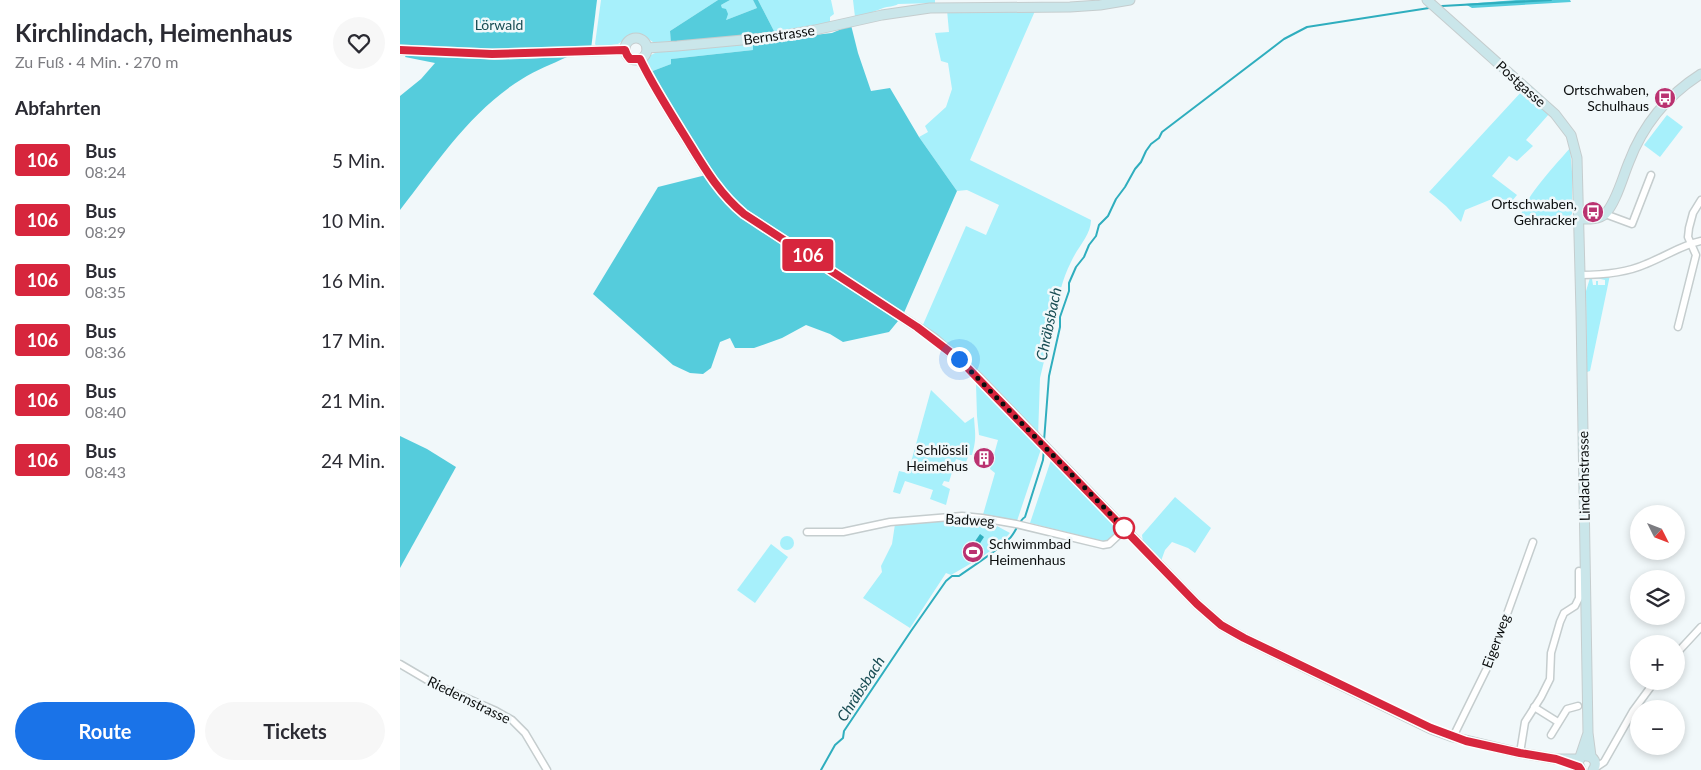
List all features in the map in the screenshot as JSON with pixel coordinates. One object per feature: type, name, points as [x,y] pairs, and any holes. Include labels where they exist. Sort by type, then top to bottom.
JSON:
[{"type":"main road","name":"Bernstrasse","points":[[647,48],[775,37],[930,8],[1070,7],[1130,0]]},
{"type":"main road","name":"Postgasse","points":[[1427,0],[1555,114],[1565,126],[1576,149],[1579,219]]},
{"type":"main road","points":[[635,38],[644,42],[647,48],[646,54],[640,59],[630,59],[625,50],[629,41],[635,38]]},
{"type":"main road","points":[[400,50],[492,54],[625,50]]},
{"type":"main road","points":[[640,59],[660,96],[716,186],[728,199],[744,214],[934,338],[975,374],[1197,604],[1221,625],[1422,724],[1453,737],[1580,765],[1585,756],[1592,757]]},
{"type":"main road","points":[[1579,219],[1593,219],[1605,214],[1613,202],[1631,157],[1645,129],[1669,99],[1701,74]]},
{"type":"main road","name":"Lindachstrasse","points":[[1579,219],[1588,733],[1592,757],[1596,763],[1594,769]]},
{"type":"main road","name":"Lindachstrasse","points":[[1580,765],[1588,733]]},
{"type":"street","points":[[1605,214],[1632,224],[1651,175]]},
{"type":"street","points":[[1678,327],[1696,255],[1690,244],[1688,228],[1693,213],[1701,200]]},
{"type":"street","points":[[1580,275],[1602,274],[1639,267],[1690,244],[1701,242]]},
{"type":"street","name":"Badweg","points":[[807,532],[843,532],[890,522],[953,516],[982,518],[1019,525],[1103,545],[1111,542],[1125,529]]},
{"type":"street","name":"Eigerweg","points":[[1453,737],[1489,664],[1533,542]]},
{"type":"street","points":[[1520,753],[1525,722],[1550,679],[1552,653],[1560,622],[1564,613],[1575,606],[1579,598],[1579,571]]},
{"type":"street","points":[[1685,644],[1701,627]]},
{"type":"street","name":"Riedernstrasse","points":[[400,664],[434,684],[512,720],[525,733],[547,770]]},
{"type":"street","points":[[1594,769],[1604,762],[1633,711],[1648,690]]},
{"type":"street","points":[[1551,735],[1567,709],[1578,706]]},
{"type":"street","points":[[1534,707],[1558,722]]},
{"type":"street","points":[[1592,757],[1607,756]]},
{"type":"shaded area","points":[[601,0],[718,0],[670,31],[671,44],[653,43],[642,35],[633,34],[618,44],[597,47],[595,44]]},
{"type":"shaded area","points":[[730,0],[753,0],[757,8],[726,20],[721,5]]},
{"type":"shaded area","points":[[758,0],[831,0],[834,14],[830,17],[830,23],[775,33]]},
{"type":"shaded area","points":[[853,0],[935,0],[935,3],[898,4],[855,17]]},
{"type":"shaded area","points":[[947,10],[1035,11],[970,160],[1091,220],[1089,231],[1068,268],[1054,315],[1050,317],[1048,325],[1051,332],[1040,378],[1038,437],[922,327],[966,226],[986,235],[999,205],[967,190],[957,191],[919,137],[928,132],[925,126],[946,107],[952,89],[948,63],[941,61],[935,33],[949,32]]},
{"type":"shaded area","points":[[753,42],[753,50],[671,59],[671,64],[650,72],[646,62],[649,56],[657,52]]},
{"type":"shaded area","points":[[1523,90],[1549,114],[1526,140],[1533,146],[1517,161],[1509,156],[1492,176],[1517,195],[1512,201],[1492,199],[1465,210],[1461,222],[1429,192]]},
{"type":"shaded area","points":[[1667,115],[1683,127],[1660,157],[1644,145]]},
{"type":"shaded area","points":[[1570,148],[1572,214],[1568,217],[1519,223],[1521,214],[1532,194]]},
{"type":"shaded area","points":[[1610,275],[1590,371],[1587,372],[1586,291],[1590,278],[1593,285],[1596,285],[1596,281],[1598,281],[1598,285],[1605,285],[1605,280],[1596,278]]},
{"type":"shaded area","points":[[976,384],[980,384],[1042,446],[1016,524],[982,518],[995,473],[990,469],[998,440],[979,435]]},
{"type":"shaded area","points":[[931,390],[965,423],[974,417],[975,440],[972,455],[969,455],[966,462],[956,459],[949,482],[944,481],[942,485],[950,489],[946,505],[930,499],[933,490],[905,481],[900,494],[893,492],[899,471],[908,473]]},
{"type":"shaded area","points":[[1052,457],[1117,526],[1116,533],[1106,542],[1030,523]]},
{"type":"shaded area","points":[[1175,497],[1211,528],[1195,553],[1172,542],[1165,550],[1161,561],[1143,542],[1142,535]]},
{"type":"shaded area","points":[[953,518],[980,521],[994,531],[997,526],[1010,533],[997,546],[974,562],[951,575],[946,573],[910,628],[863,598],[882,572],[881,566],[892,544],[895,524]]},
{"type":"shaded area","points":[[980,534],[984,537],[970,559],[965,556]]},
{"type":"shaded area","points":[[787,536],[792,538],[794,543],[792,548],[787,550],[782,548],[780,543],[782,538]]},
{"type":"shaded area","points":[[771,544],[788,557],[755,603],[737,590]]},
{"type":"green space","name":"Lörwald","points":[[400,0],[597,0],[591,49],[489,51],[400,47]]},
{"type":"green space","points":[[718,0],[730,0],[721,5],[728,14],[726,20],[757,8],[753,0],[758,0],[775,33],[671,44],[670,31]]},
{"type":"green space","points":[[1516,0],[1570,0],[1571,2],[1472,8],[1465,4]]},
{"type":"green space","points":[[851,25],[871,91],[890,88],[919,137],[957,191],[903,315],[889,332],[843,342],[830,334],[806,325],[782,338],[754,348],[735,348],[730,338],[720,342],[711,368],[703,374],[690,373],[673,365],[593,294],[658,187],[706,175],[650,72],[671,64],[671,59],[753,50],[753,42],[832,33]]},
{"type":"green space","points":[[407,53],[494,60],[567,57],[522,79],[486,106],[455,139],[400,210],[400,96],[421,79],[435,63],[405,57]]},
{"type":"green space","points":[[400,436],[427,449],[456,467],[400,568]]},
{"type":"waterway","name":"Chräbsbach","points":[[1442,6],[1551,0]]},
{"type":"waterway","name":"Chräbsbach","points":[[1044,441],[1049,376],[1060,327],[1060,317],[1069,291],[1069,283],[1076,267],[1096,236],[1099,225],[1108,216],[1116,199],[1151,144],[1159,138],[1162,132],[1284,39],[1307,27],[1429,8]]},
{"type":"waterway","name":"Chräbsbach","points":[[821,770],[835,745],[843,738],[844,731],[946,581],[952,576],[959,576],[997,549],[1011,536],[1025,517],[1043,460],[1044,449]]},
{"type":"bus line","name":"106","points":[[400,50],[492,54],[625,50],[630,59],[640,59],[660,96],[716,186],[728,199],[744,214],[934,338],[959,359],[1197,604],[1221,625],[1244,638],[1453,737],[1520,753],[1556,759],[1579,767],[1581,770]]},
{"type":"place","name":"Ortschwaben, Schulhaus","points":[[1665,98]]},
{"type":"place","name":"Ortschwaben, Gehracker","points":[[1593,212]]},
{"type":"place","name":"Schlössli Heimehus","points":[[984,458]]},
{"type":"place","name":"Schwimmbad Heimenhaus","points":[[973,552]]},
{"type":"route","points":[[959,359],[1124,528]]}]
